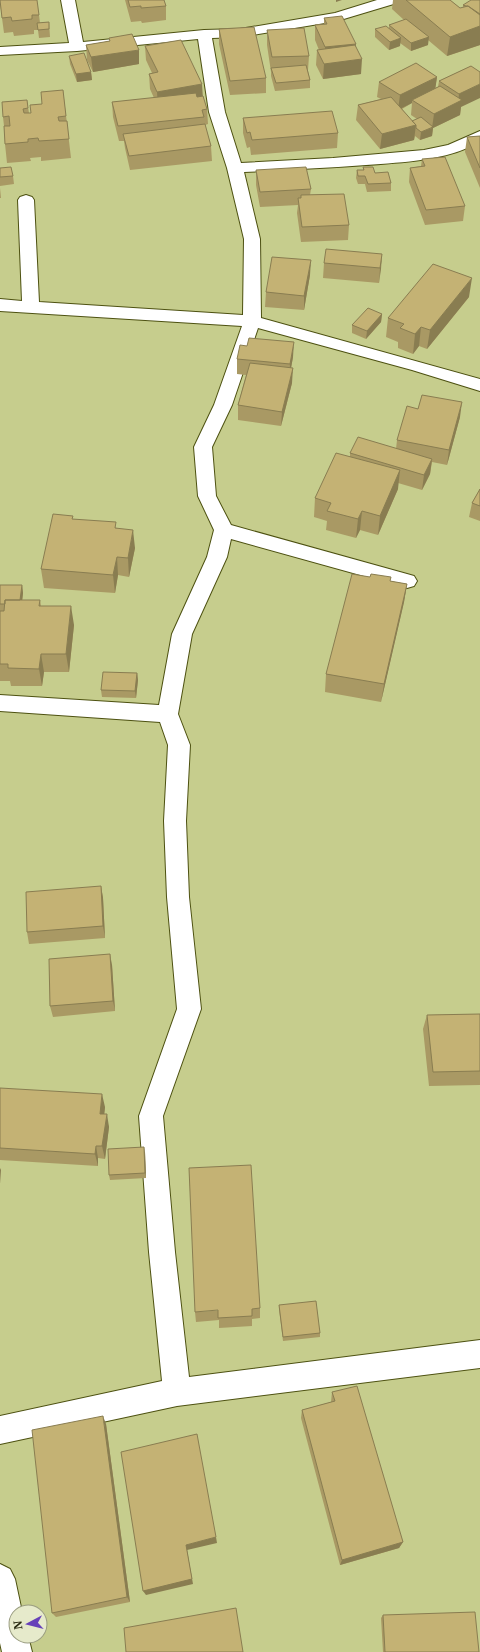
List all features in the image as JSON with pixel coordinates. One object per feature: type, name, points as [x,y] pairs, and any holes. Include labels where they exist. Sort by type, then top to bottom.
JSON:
[{"type":"street","points":[[68,0],[77,47]]},
{"type":"street","points":[[0,51],[77,47],[204,34],[240,33],[336,17],[392,0]]},
{"type":"street","points":[[176,1392],[151,1116],[189,1008],[178,897],[176,821],[179,745],[168,714],[182,634],[217,557],[224,530],[206,496],[203,447],[223,405],[252,321],[252,239],[235,168],[217,112],[204,34]]},
{"type":"street","points":[[235,168],[409,157],[445,151],[472,141],[480,136]]},
{"type":"street","points":[[26,200],[31,307]]},
{"type":"street","points":[[0,305],[252,321],[417,366],[480,385]]},
{"type":"street","points":[[224,530],[407,581]]},
{"type":"street","points":[[0,703],[168,714]]},
{"type":"street","points":[[0,1430],[176,1392],[480,1354]]},
{"type":"street","points":[[0,1579],[17,1652]]},
{"type":"building","points":[[0,0],[37,0],[39,15],[32,15],[32,19],[12,21],[11,17],[2,18]]},
{"type":"building","points":[[128,0],[164,0],[166,6],[141,8],[141,6],[130,7]]},
{"type":"building","points":[[406,0],[450,0],[460,8],[468,6],[480,15],[480,26],[450,37]]},
{"type":"building","points":[[471,0],[480,0],[480,14],[468,6],[463,5]]},
{"type":"building","points":[[342,16],[356,44],[325,47],[315,25],[327,24],[324,18]]},
{"type":"building","points":[[406,19],[429,37],[411,43],[389,25]]},
{"type":"building","points":[[49,22],[49,29],[38,30],[37,23]]},
{"type":"building","points":[[386,26],[401,38],[390,42],[375,29]]},
{"type":"building","points":[[254,27],[266,78],[230,81],[219,29]]},
{"type":"building","points":[[304,28],[309,56],[272,57],[267,30]]},
{"type":"building","points":[[132,34],[139,50],[91,57],[86,45],[110,41],[109,38]]},
{"type":"building","points":[[181,40],[202,84],[157,92],[149,74],[158,72],[145,46]]},
{"type":"building","points":[[355,45],[362,59],[324,64],[317,50]]},
{"type":"building","points":[[84,53],[91,72],[76,74],[69,56]]},
{"type":"building","points":[[416,63],[437,77],[400,95],[379,82]]},
{"type":"building","points":[[306,65],[310,80],[276,83],[271,68]]},
{"type":"building","points":[[471,66],[480,72],[480,84],[459,94],[439,81]]},
{"type":"building","points":[[440,86],[462,100],[434,114],[412,100]]},
{"type":"building","points":[[63,90],[66,116],[58,117],[59,121],[67,121],[69,139],[39,141],[38,138],[28,139],[28,142],[5,144],[4,126],[10,126],[9,116],[3,117],[2,102],[27,100],[28,108],[23,109],[24,113],[31,113],[30,105],[42,104],[41,92]]},
{"type":"building","points":[[196,93],[197,97],[203,96],[207,109],[202,110],[204,117],[118,126],[112,102]]},
{"type":"building","points":[[391,97],[416,125],[382,134],[358,105]]},
{"type":"building","points":[[332,111],[338,133],[252,140],[250,132],[247,133],[243,118]]},
{"type":"building","points":[[421,117],[433,127],[421,132],[416,128],[416,125],[412,121]]},
{"type":"building","points":[[205,124],[211,146],[129,156],[123,134]]},
{"type":"building","points":[[480,136],[480,168],[467,137]]},
{"type":"building","points":[[445,157],[465,206],[426,210],[410,168],[425,166],[422,159]]},
{"type":"building","points":[[11,167],[13,176],[0,177],[0,168]]},
{"type":"building","points":[[306,167],[311,189],[260,192],[256,170]]},
{"type":"building","points":[[363,167],[373,167],[375,173],[388,172],[391,183],[368,184],[365,176],[358,176],[357,170],[364,170]]},
{"type":"building","points":[[344,194],[349,225],[302,227],[298,198],[301,198],[301,195]]},
{"type":"building","points":[[326,249],[382,254],[380,268],[324,263]]},
{"type":"building","points":[[272,257],[311,260],[304,296],[266,292]]},
{"type":"building","points":[[433,264],[472,278],[430,330],[421,327],[415,334],[400,328],[404,324],[388,318]]},
{"type":"building","points":[[368,308],[382,314],[367,331],[352,325]]},
{"type":"building","points":[[249,338],[294,342],[290,364],[237,359],[240,345],[247,346]]},
{"type":"building","points":[[250,363],[293,368],[282,412],[238,405]]},
{"type":"building","points":[[422,395],[462,402],[449,450],[397,440],[407,406],[418,409]]},
{"type":"building","points":[[358,437],[432,459],[424,475],[350,453]]},
{"type":"building","points":[[336,453],[400,470],[380,516],[362,511],[358,519],[327,511],[331,503],[315,498]]},
{"type":"building","points":[[480,489],[480,506],[472,503]]},
{"type":"building","points":[[53,514],[73,516],[72,519],[116,522],[115,528],[133,530],[128,558],[117,557],[113,575],[41,569]]},
{"type":"building","points":[[352,574],[370,577],[371,574],[391,577],[390,581],[407,584],[384,684],[326,674]]},
{"type":"building","points":[[0,585],[22,585],[20,600],[5,600],[5,604],[0,604]]},
{"type":"building","points":[[5,600],[40,600],[39,606],[71,606],[66,654],[41,654],[39,669],[8,668],[8,664],[0,664],[0,611],[4,611]]},
{"type":"building","points":[[103,672],[137,673],[135,691],[101,690]]},
{"type":"building","points":[[101,886],[103,926],[27,932],[26,892]]},
{"type":"building","points":[[110,954],[113,1001],[50,1006],[49,959]]},
{"type":"building","points":[[480,1014],[480,1071],[433,1072],[427,1015]]},
{"type":"building","points":[[0,1088],[102,1094],[100,1114],[107,1114],[102,1146],[96,1146],[95,1154],[0,1148]]},
{"type":"building","points":[[144,1147],[145,1173],[109,1175],[108,1149]]},
{"type":"building","points":[[251,1165],[260,1308],[252,1309],[252,1316],[218,1318],[218,1310],[195,1312],[189,1168]]},
{"type":"building","points":[[316,1301],[320,1333],[283,1337],[279,1305]]},
{"type":"building","points":[[357,1386],[403,1542],[342,1560],[302,1410],[335,1401],[332,1392]]},
{"type":"building","points":[[103,1416],[127,1597],[52,1613],[32,1430]]},
{"type":"building","points":[[197,1434],[216,1537],[186,1545],[192,1579],[143,1591],[121,1452]]},
{"type":"building","points":[[236,1608],[243,1652],[126,1652],[124,1628]]},
{"type":"building","points":[[475,1612],[479,1652],[385,1652],[383,1615]]}]
